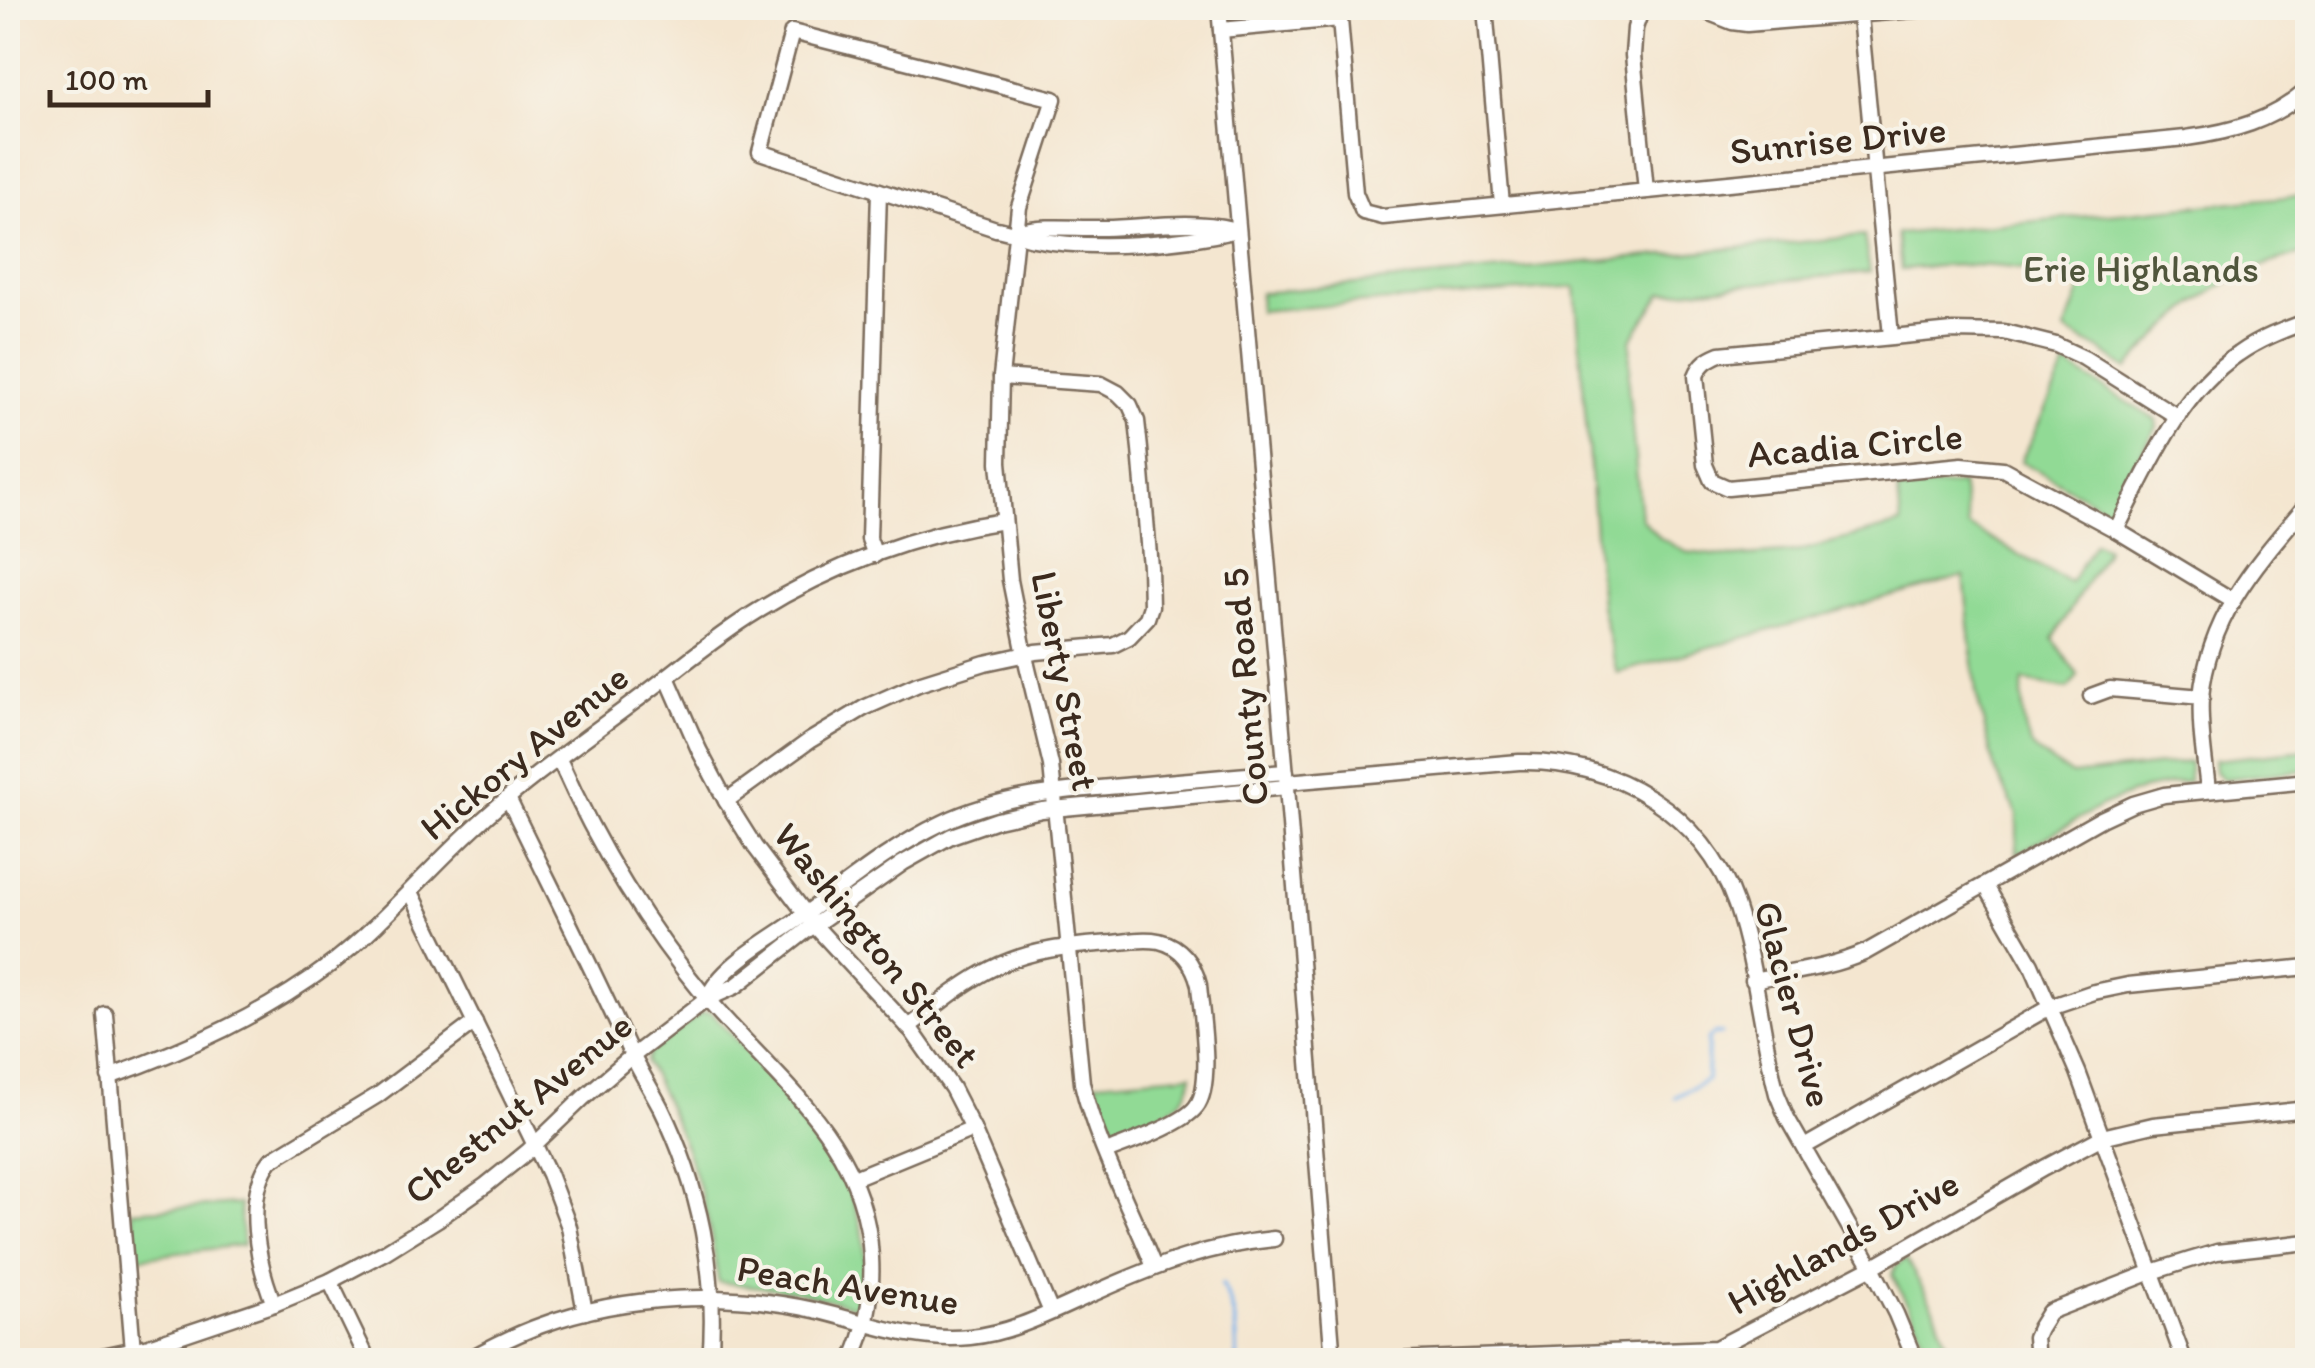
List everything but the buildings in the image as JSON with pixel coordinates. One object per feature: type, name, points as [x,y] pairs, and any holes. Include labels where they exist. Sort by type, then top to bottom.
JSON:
[{"type":"street","points":[[1220,9],[1268,8]]},
{"type":"street","points":[[1485,8],[1502,205]]},
{"type":"street","points":[[1642,8],[1634,28],[1633,55],[1646,192]]},
{"type":"street","points":[[1697,8],[1747,24],[1938,8]]},
{"type":"street","name":"County Road 5","points":[[1220,9],[1333,1360]]},
{"type":"street","points":[[1221,30],[1340,13]]},
{"type":"street","name":"Sunrise Drive","points":[[1340,13],[1355,193],[1363,212],[1383,217],[2216,134],[2247,126],[2308,89]]},
{"type":"street","points":[[1860,16],[1891,336]]},
{"type":"street","name":"Liberty Street","points":[[880,191],[760,152],[792,32],[1054,99],[1020,207],[1017,232],[1001,377],[1004,521],[1024,655],[1052,765],[1082,1083],[1154,1267]]},
{"type":"street","points":[[874,554],[869,539],[880,191],[996,229],[1017,232],[1036,227],[1210,224],[1238,230]]},
{"type":"street","points":[[2116,530],[2178,417],[2202,385],[2238,354],[2308,321]]},
{"type":"street","name":"Acadia Circle","points":[[2178,417],[2084,358],[2056,345],[2004,332],[1891,336],[1720,354],[1700,366],[1696,376],[1705,465],[1712,482],[1728,488],[1962,465],[2003,469],[2116,530],[2232,600]]},
{"type":"street","points":[[726,801],[809,741],[864,708],[918,684],[1024,655],[1113,645],[1129,637],[1147,618],[1150,568],[1137,420],[1130,405],[1101,384],[1001,377]]},
{"type":"street","points":[[2208,790],[2202,697],[2212,647],[2232,600],[2308,503]]},
{"type":"street","name":"Hickory Avenue","points":[[109,1077],[189,1047],[276,1002],[351,947],[508,798],[756,612],[834,570],[874,554],[1004,521]]},
{"type":"street","name":"Washington Street","points":[[668,677],[699,750],[755,847],[815,926],[942,1070],[973,1128],[1050,1312]]},
{"type":"street","points":[[2091,696],[2110,688],[2202,697]]},
{"type":"street","points":[[559,759],[621,878],[664,943],[707,999],[815,1117],[854,1178],[870,1237],[872,1274],[865,1324],[852,1360]]},
{"type":"street","name":"Glacier Drive","points":[[1287,780],[1536,761],[1574,765],[1620,780],[1669,810],[1706,849],[1728,886],[1745,937],[1777,1094],[1872,1267],[1915,1360]]},
{"type":"street","name":"Chestnut Avenue","points":[[707,999],[726,972],[884,856],[945,822],[1002,802],[1054,792],[1287,780]]},
{"type":"street","name":"Chestnut Avenue","points":[[84,1360],[133,1350],[274,1304],[385,1252],[486,1185],[632,1056],[707,999],[736,986],[903,863],[951,836],[997,820],[1057,809],[1287,780]]},
{"type":"street","points":[[1753,980],[1846,961],[2133,804],[2164,795],[2308,781]]},
{"type":"street","points":[[508,798],[632,1056],[662,1110],[692,1190],[709,1274],[710,1360]]},
{"type":"street","points":[[1986,886],[2018,939],[2050,1008],[2184,1360]]},
{"type":"street","points":[[411,892],[549,1174],[569,1227],[586,1312]]},
{"type":"street","points":[[908,1027],[967,982],[1015,958],[1046,949],[1142,940],[1176,948],[1196,970],[1199,984],[1204,1093],[1184,1118],[1106,1152]]},
{"type":"street","points":[[1804,1147],[2050,1008],[2094,992],[2308,966]]},
{"type":"street","points":[[105,1014],[133,1350]]},
{"type":"street","points":[[274,1304],[257,1234],[255,1196],[262,1171],[271,1160],[378,1095],[475,1022]]},
{"type":"street","name":"Highlands Drive","points":[[1393,1360],[1716,1348],[1872,1267],[2102,1138],[2153,1125],[2308,1109]]},
{"type":"street","points":[[854,1178],[973,1128]]},
{"type":"street","name":"Peach Avenue","points":[[466,1360],[544,1324],[586,1312],[646,1302],[710,1298],[775,1303],[918,1338],[975,1337],[1016,1326],[1154,1267],[1232,1244],[1274,1240]]},
{"type":"street","points":[[2037,1360],[2035,1337],[2050,1312],[2152,1272],[2218,1252],[2308,1242]]},
{"type":"street","points":[[330,1281],[368,1360]]},
{"type":"green space","name":"Erie Highlands","points":[[2307,195],[2307,253],[2253,270],[2207,295],[2127,369],[2065,331],[2083,284],[1992,266],[1901,269],[1897,234]]},
{"type":"green space","points":[[1864,236],[1870,272],[1662,293],[1631,340],[1628,386],[1641,518],[1659,537],[1686,552],[1732,557],[1796,552],[1901,524],[1898,490],[1962,484],[1968,526],[2070,583],[2094,543],[2107,549],[2053,639],[2078,676],[2068,689],[2023,681],[2026,732],[2032,746],[2072,775],[2189,762],[2189,781],[2144,789],[2101,806],[2017,854],[2017,815],[1994,767],[1976,692],[1964,576],[1617,673],[1601,606],[1575,287],[1259,311],[1260,293]]},
{"type":"green space","points":[[2066,365],[2156,420],[2157,427],[2108,510],[2021,461]]},
{"type":"green space","points":[[2307,750],[2307,770],[2223,779],[2215,772],[2214,760]]},
{"type":"green space","points":[[711,1012],[823,1137],[845,1173],[863,1233],[866,1271],[861,1308],[793,1291],[718,1282],[693,1168],[646,1062],[649,1053],[701,1013]]},
{"type":"green space","points":[[1192,1074],[1189,1087],[1175,1105],[1141,1123],[1113,1130],[1096,1082]]},
{"type":"green space","points":[[239,1204],[243,1245],[137,1258],[132,1211]]},
{"type":"green space","points":[[1906,1259],[1934,1308],[1953,1360],[1930,1360],[1918,1324],[1892,1275],[1895,1266]]},
{"type":"waterway","points":[[1675,1097],[1707,1080],[1708,1039],[1722,1033]]},
{"type":"waterway","points":[[1222,1284],[1235,1321],[1237,1360]]}]
